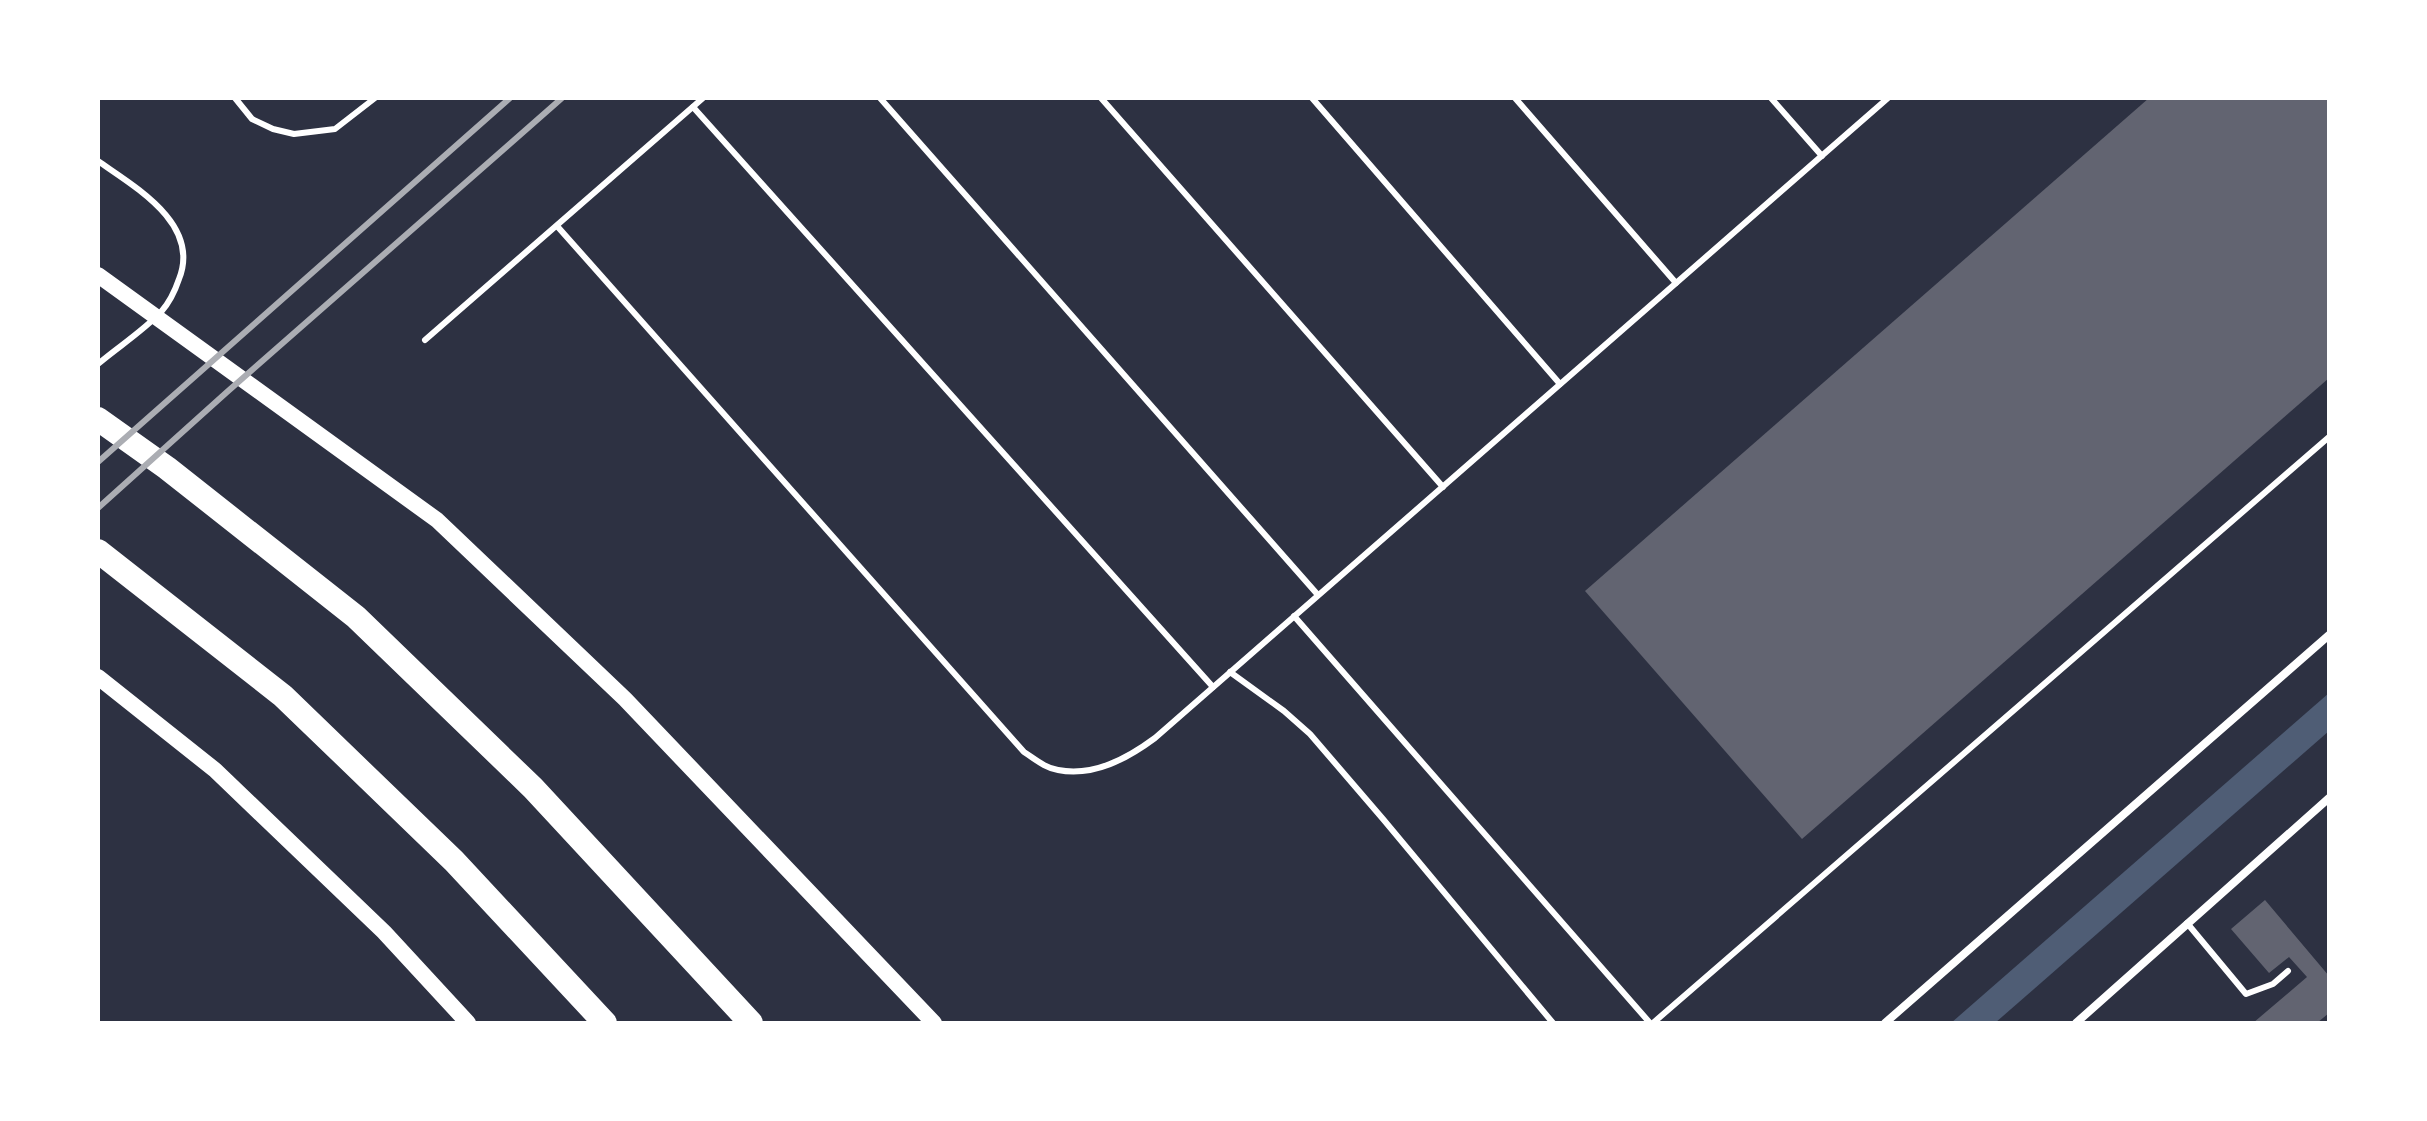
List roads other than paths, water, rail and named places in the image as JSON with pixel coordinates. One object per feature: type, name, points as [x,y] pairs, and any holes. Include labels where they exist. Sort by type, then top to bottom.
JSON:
[{"type":"highway","points":[[98,419],[167,468],[356,617],[533,788],[751,1023]]},
{"type":"highway","points":[[98,551],[283,696],[454,861],[605,1023]]},
{"type":"main road","points":[[98,275],[437,520],[625,699],[934,1023]]},
{"type":"main road","points":[[98,677],[215,770],[384,932],[468,1023]]},
{"type":"street","points":[[1885,1023],[2329,635]]},
{"type":"street","points":[[2076,1023],[2329,798]]},
{"type":"lane","points":[[235,98],[252,119],[294,134],[335,129],[375,98]]},
{"type":"lane","points":[[425,340],[703,98]]},
{"type":"lane","points":[[880,98],[1318,595]]},
{"type":"lane","points":[[1101,98],[1443,487]]},
{"type":"lane","points":[[1312,98],[1560,384]]},
{"type":"lane","points":[[1515,98],[1676,283]]},
{"type":"lane","points":[[1771,98],[1822,156]]},
{"type":"lane","points":[[557,226],[1024,752],[1040,764],[1075,771],[1111,764],[1128,757],[1155,738],[1888,98]]},
{"type":"lane","points":[[693,107],[1213,687]]},
{"type":"lane","points":[[98,161],[142,192],[169,218],[179,236],[183,255],[183,271],[161,312],[98,364]]},
{"type":"lane","points":[[1294,616],[1651,1023],[2329,437]]},
{"type":"lane","points":[[1230,672],[1310,734],[1553,1023]]},
{"type":"lane","points":[[2187,923],[2246,994],[2273,984],[2288,971]]},
{"type":"water","points":[[2329,693],[2329,731],[1995,1023],[1951,1023]]},
{"type":"railway","points":[[98,462],[510,98]]},
{"type":"railway","points":[[98,508],[562,98]]}]
